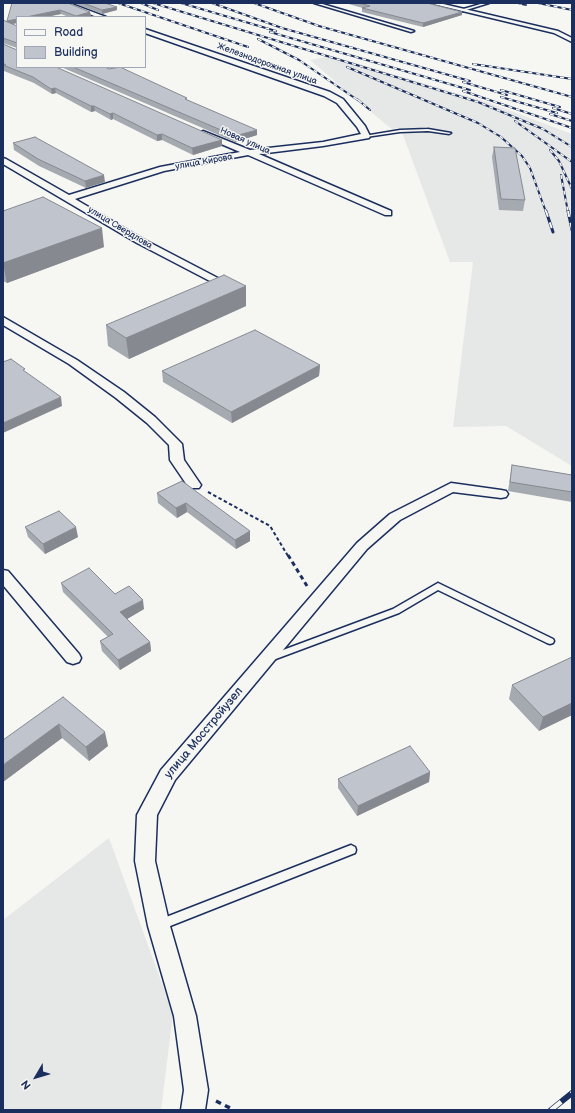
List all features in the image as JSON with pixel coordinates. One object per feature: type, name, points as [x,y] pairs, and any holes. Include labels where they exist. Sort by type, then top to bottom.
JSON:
[{"type":"street","points":[[63,3],[100,16]]},
{"type":"street","points":[[432,3],[556,32],[572,40]]},
{"type":"street","name":"Железнодорожная улица","points":[[146,31],[327,94],[340,101],[361,126],[366,136]]},
{"type":"street","name":"Новая улица","points":[[197,130],[248,154],[388,213]]},
{"type":"street","name":"улица Кирова","points":[[68,198],[163,169],[366,136]]},
{"type":"street","name":"улица Свердлова","points":[[3,161],[68,198],[140,242],[238,293]]},
{"type":"street","points":[[3,320],[20,332],[73,362],[120,395],[151,420],[175,444],[178,460],[194,485]]},
{"type":"street","name":"улица Мосстройузел","points":[[193,1110],[196,1090],[185,1016],[159,926],[146,861],[147,815],[168,775],[362,546],[395,517],[451,487],[501,494]]},
{"type":"street","points":[[3,575],[73,658]]},
{"type":"lane","points":[[316,3],[412,31]]},
{"type":"lane","points":[[462,10],[487,3]]},
{"type":"lane","points":[[366,136],[400,131],[428,130],[449,133]]},
{"type":"lane","points":[[265,660],[396,611],[438,586],[550,641]]},
{"type":"lane","points":[[159,926],[351,850]]},
{"type":"path","points":[[194,485],[270,526],[303,578],[315,601]]},
{"type":"shaded area","points":[[332,56],[487,102],[572,134],[572,466],[506,426],[453,427],[473,262],[450,262],[403,135],[398,128],[392,129],[389,127],[310,60]]},
{"type":"shaded area","points":[[109,838],[173,1014],[161,1110],[3,1110],[3,920]]},
{"type":"building","points":[[12,3],[68,3],[90,12],[76,16],[60,10],[31,16],[16,16],[16,19],[7,21]]},
{"type":"building","points":[[83,3],[105,3],[117,7],[102,10]]},
{"type":"building","points":[[359,3],[427,3],[462,12],[423,23],[362,8],[370,6]]},
{"type":"building","points":[[3,20],[16,26],[16,43],[3,38]]},
{"type":"building","points":[[3,44],[16,50],[16,68],[58,68],[222,140],[192,148],[162,134],[157,135],[113,113],[110,114],[91,106],[55,88],[51,89],[33,77],[3,65],[6,65],[3,63]]},
{"type":"building","points":[[75,68],[122,68],[187,98],[185,99],[257,130],[235,136]]},
{"type":"building","points":[[35,137],[104,175],[85,181],[38,159],[13,143]]},
{"type":"building","points":[[494,147],[515,148],[525,200],[501,199]]},
{"type":"building","points":[[43,197],[102,228],[3,263],[3,211]]},
{"type":"building","points":[[224,275],[246,286],[126,338],[106,325]]},
{"type":"building","points":[[255,330],[320,365],[231,412],[162,371]]},
{"type":"building","points":[[11,359],[25,369],[23,370],[61,397],[3,423],[3,362]]},
{"type":"building","points":[[512,465],[572,475],[572,492],[510,482]]},
{"type":"building","points":[[182,481],[250,531],[235,540],[186,503],[176,508],[157,493]]},
{"type":"building","points":[[59,511],[76,527],[43,544],[25,527]]},
{"type":"building","points":[[89,568],[115,594],[129,586],[143,600],[120,612],[150,642],[118,660],[100,641],[113,634],[61,583]]},
{"type":"building","points":[[572,657],[572,703],[543,717],[512,685]]},
{"type":"building","points":[[63,697],[105,732],[86,747],[59,724],[3,765],[3,740]]},
{"type":"building","points":[[410,746],[430,772],[358,806],[338,779]]},
{"type":"railway","points":[[118,3],[248,47]]},
{"type":"railway","points":[[141,3],[158,10]]},
{"type":"railway","points":[[153,3],[478,102],[543,129],[572,147]]},
{"type":"railway","points":[[181,3],[276,31]]},
{"type":"railway","points":[[212,3],[282,28],[470,81]]},
{"type":"railway","points":[[254,3],[319,26],[572,97]]},
{"type":"railway","points":[[518,3],[526,5]]},
{"type":"railway","points":[[538,3],[572,10]]},
{"type":"railway","points":[[270,32],[470,90]]},
{"type":"railway","points":[[258,39],[299,60],[361,102]]},
{"type":"railway","points":[[473,64],[572,79]]},
{"type":"railway","points":[[347,67],[478,123],[501,137],[522,156],[530,168],[546,212]]},
{"type":"railway","points":[[463,82],[507,95]]},
{"type":"railway","points":[[501,90],[560,107]]},
{"type":"railway","points":[[463,91],[572,128]]},
{"type":"railway","points":[[501,97],[557,113]]},
{"type":"railway","points":[[357,99],[361,102]]},
{"type":"railway","points":[[361,102],[370,110]]},
{"type":"railway","points":[[553,108],[572,114]]},
{"type":"railway","points":[[550,114],[572,121]]},
{"type":"railway","points":[[515,121],[572,162]]},
{"type":"railway","points":[[550,150],[559,161],[572,189]]},
{"type":"railway","points":[[561,175],[568,212]]},
{"type":"railway","points":[[546,211],[553,232]]},
{"type":"railway","points":[[568,211],[572,230]]},
{"type":"railway","points":[[551,1110],[572,1093]]}]
